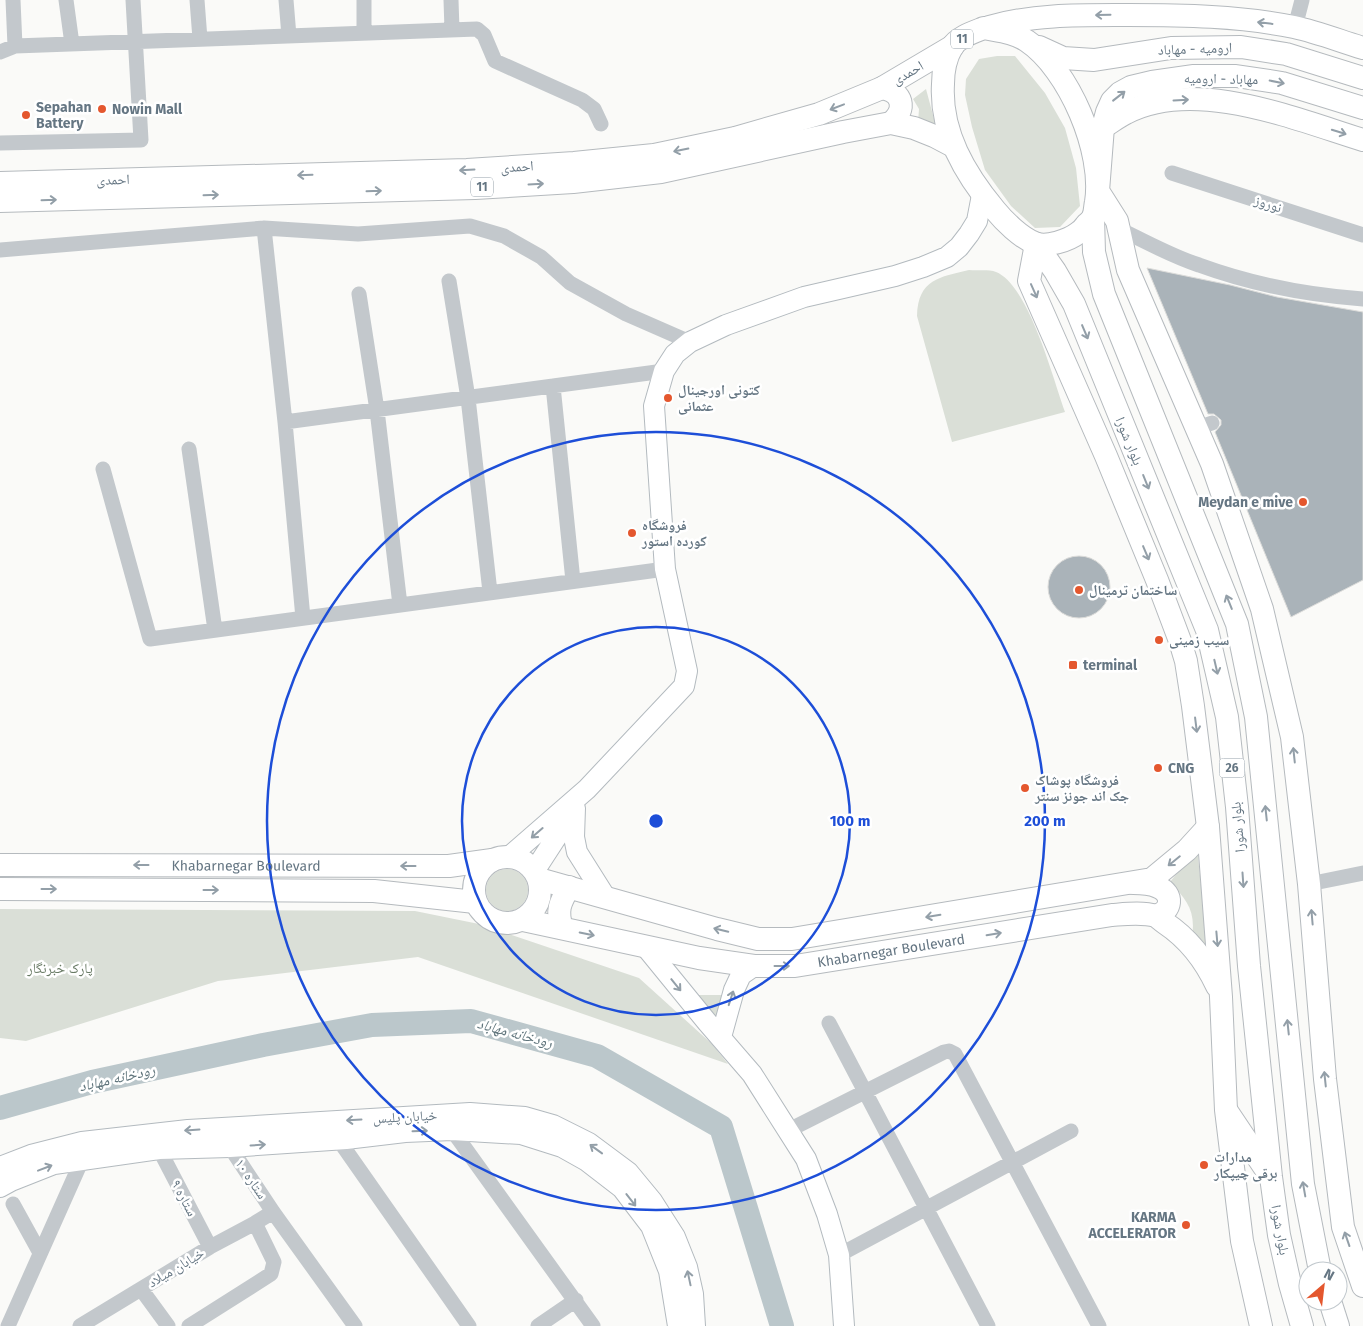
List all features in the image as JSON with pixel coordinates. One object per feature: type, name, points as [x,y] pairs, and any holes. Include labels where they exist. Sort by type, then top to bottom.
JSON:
[{"type":"main road","points":[[984,28],[1026,19],[1105,15],[1203,16],[1295,27],[1363,48]]},
{"type":"main road","name":"11","points":[[1036,244],[1007,224],[982,195],[963,166],[953,146],[945,118],[942,97],[944,68],[953,46],[969,34],[984,28],[1010,32],[1027,41],[1046,57],[1064,84],[1089,132],[1096,162],[1098,191],[1093,217]]},
{"type":"main road","name":"ارومیه - مهاباد","points":[[1027,41],[1063,58],[1094,60],[1172,48],[1241,48],[1286,54],[1363,78]]},
{"type":"main road","name":"احمدی","points":[[0,183],[467,170],[574,164],[654,155],[791,123],[845,104],[882,88],[953,46]]},
{"type":"main road","name":"مهاباد - ارومیه","points":[[1098,191],[1106,112],[1112,101],[1120,93],[1131,87],[1167,79],[1194,76],[1236,76],[1282,83],[1363,108]]},
{"type":"main road","points":[[882,88],[889,89],[896,94],[901,102],[901,110],[897,118],[891,123]]},
{"type":"main road","points":[[1320,94],[1363,123]]},
{"type":"main road","points":[[1103,127],[1126,112],[1153,103],[1202,100],[1258,108],[1363,140]]},
{"type":"main road","name":"احمدی","points":[[0,201],[475,188],[573,182],[661,172],[891,123],[914,128],[953,146]]},
{"type":"main road","points":[[1098,191],[1114,215],[1119,228],[1128,270],[1204,426],[1212,464],[1262,609],[1292,737],[1309,884],[1325,1079],[1343,1227],[1363,1286]]},
{"type":"main road","points":[[501,858],[520,859],[528,863],[537,875],[541,888],[540,898],[536,907],[523,920],[514,923],[495,921],[486,916],[476,902],[474,882],[478,873],[484,865],[501,858],[587,789],[684,686],[687,671],[665,569],[654,406],[664,371],[675,354],[690,342],[726,325],[804,297],[895,276],[946,257],[959,247],[977,221],[982,195]]},
{"type":"main road","points":[[1093,217],[1078,233],[1071,237],[1057,243],[1036,244],[1030,281],[1106,456],[1180,641],[1193,706],[1208,827],[1222,997],[1226,1110],[1242,1241],[1259,1325]]},
{"type":"main road","name":"26","points":[[1093,217],[1094,252],[1104,294],[1238,624],[1256,717],[1303,1184],[1318,1261]]},
{"type":"main road","name":"بلوار شورا","points":[[1036,244],[1055,271],[1074,304],[1207,630],[1227,717],[1237,807],[1249,966],[1279,1235],[1302,1326]]},
{"type":"main road","points":[[1074,304],[1075,291],[1081,284],[1088,282],[1096,285],[1104,294]]},
{"type":"main road","points":[[1101,372],[1106,456]]},
{"type":"main road","points":[[537,875],[587,789]]},
{"type":"main road","points":[[575,808],[574,837],[577,852],[606,898]]},
{"type":"main road","name":"Khabarnegar Boulevard","points":[[537,875],[606,898],[758,938],[792,939],[1152,879],[1187,850],[1208,827]]},
{"type":"main road","name":"Khabarnegar Boulevard","points":[[0,865],[449,866],[501,858]]},
{"type":"main road","points":[[449,866],[454,873],[455,881],[451,899]]},
{"type":"main road","points":[[1130,883],[1158,887],[1167,895],[1169,905],[1163,914],[1156,916]]},
{"type":"main road","points":[[562,928],[558,917],[559,908],[569,887]]},
{"type":"main road","name":"Khabarnegar Boulevard","points":[[0,889],[374,891],[476,902]]},
{"type":"main road","name":"Khabarnegar Boulevard","points":[[523,920],[699,958],[754,966],[795,966],[1132,913],[1156,916],[1176,930],[1192,946],[1209,968],[1222,997]]},
{"type":"main road","points":[[645,946],[752,1074],[806,1159],[840,1255],[844,1326]]},
{"type":"main road","points":[[721,1037],[734,990],[741,975],[754,966]]},
{"type":"main road","points":[[1226,1110],[1271,1176]]},
{"type":"main road","name":"خیابان پلیس","points":[[0,1167],[31,1155],[82,1142],[188,1130],[470,1113],[523,1126],[588,1160],[622,1188],[651,1226],[669,1271],[678,1326]]},
{"type":"main road","name":"خیابان پلیس","points":[[0,1187],[54,1164],[159,1149],[230,1147],[405,1132],[553,1125],[589,1144],[628,1172],[652,1201],[675,1237],[687,1267],[693,1294],[695,1326]]},
{"type":"main road","points":[[1288,1326],[1290,1284]]},
{"type":"main road","points":[[1333,1311],[1338,1326]]},
{"type":"street","points":[[13,0],[15,46]]},
{"type":"street","points":[[66,0],[72,44]]},
{"type":"street","points":[[0,143],[141,140],[133,0]]},
{"type":"street","points":[[197,0],[200,39]]},
{"type":"street","points":[[286,0],[289,36]]},
{"type":"street","points":[[364,0],[364,33]]},
{"type":"street","points":[[451,0],[452,30]]},
{"type":"street","points":[[1295,27],[1302,0]]},
{"type":"street","points":[[0,52],[15,46],[477,29],[482,32],[495,61],[582,100],[594,109],[601,124]]},
{"type":"street","name":"نوروز","points":[[1172,173],[1363,235]]},
{"type":"street","points":[[0,250],[264,228],[358,234],[470,226],[504,236],[542,257],[570,283],[626,314],[690,342]]},
{"type":"street","points":[[264,228],[285,422],[302,618]]},
{"type":"street","points":[[1119,228],[1197,265],[1225,274],[1260,284],[1317,294],[1363,299]]},
{"type":"street","points":[[449,281],[468,398],[490,592]]},
{"type":"street","points":[[359,294],[377,410],[400,605]]},
{"type":"street","points":[[285,422],[664,371]]},
{"type":"street","points":[[553,386],[573,581]]},
{"type":"street","points":[[189,449],[215,630]]},
{"type":"street","points":[[102,470],[150,639],[665,569]]},
{"type":"street","points":[[1309,884],[1363,873]]},
{"type":"street","points":[[829,1023],[988,1326]]},
{"type":"street","points":[[789,1130],[949,1051],[955,1054],[1099,1326]]},
{"type":"street","points":[[452,1130],[593,1326]]},
{"type":"street","points":[[840,1255],[1071,1131]]},
{"type":"street","points":[[338,1139],[469,1326]]},
{"type":"street","name":"ستاره ۱۰","points":[[230,1147],[273,1212],[354,1326]]},
{"type":"street","name":"ستاره ۹","points":[[159,1149],[210,1247]]},
{"type":"street","points":[[8,1326],[82,1160]]},
{"type":"street","points":[[13,1204],[40,1253]]},
{"type":"street","name":"خیابان میلاد","points":[[80,1326],[210,1247],[273,1212]]},
{"type":"street","points":[[189,1326],[271,1274],[274,1262],[255,1223]]},
{"type":"street","points":[[141,1289],[168,1326]]},
{"type":"street","points":[[538,1326],[576,1300]]},
{"type":"green space","points":[[1015,56],[1045,93],[1065,128],[1076,168],[1080,206],[1060,227],[1035,228],[1011,206],[985,170],[965,95],[966,79],[979,59]]},
{"type":"green space","points":[[926,89],[937,130],[918,123],[919,109],[913,99]]},
{"type":"green space","points":[[969,270],[996,272],[1008,280],[1019,295],[1038,334],[1065,412],[952,442],[917,316],[918,304],[921,294],[932,282]]},
{"type":"green space","points":[[1197,848],[1209,959],[1192,937],[1193,920],[1189,906],[1170,882]]},
{"type":"green space","points":[[511,869],[519,872],[525,878],[528,890],[525,902],[519,908],[503,911],[495,908],[489,902],[486,886],[489,878],[495,872]]},
{"type":"green space","name":"پارک خبرنگار","points":[[0,909],[415,911],[479,924],[639,978],[712,1044],[728,1064],[418,957],[218,981],[26,1041],[0,1038]]},
{"type":"green space","points":[[691,995],[727,995],[717,1026]]},
{"type":"building","name":"Meydan e mive","points":[[1147,268],[1277,297],[1363,312],[1363,580],[1291,617],[1215,432],[1221,425],[1221,420],[1214,414],[1208,414]]},
{"type":"building","name":"ساختمان ترمینال","points":[[1079,556],[1091,558],[1101,565],[1108,575],[1110,587],[1108,599],[1101,609],[1091,616],[1079,618],[1067,616],[1057,609],[1050,599],[1048,587],[1050,575],[1057,565],[1067,558]]},
{"type":"waterway","name":"رودخانه مهاباد","points":[[0,1108],[92,1082],[263,1045],[372,1025],[471,1021],[597,1056],[721,1127],[782,1326]]},
{"type":"place","name":"Nowin Mall","points":[[102,109]]},
{"type":"place","name":"Sepahan Battery","points":[[26,115]]},
{"type":"place","name":"کتونی اورجینال عثمانی","points":[[668,398]]},
{"type":"place","name":"Meydan e mive","points":[[1303,502]]},
{"type":"place","name":"فروشگاه کورده استور","points":[[632,533]]},
{"type":"place","name":"ساختمان ترمینال","points":[[1079,590]]},
{"type":"place","name":"سیب زمینی","points":[[1159,640]]},
{"type":"place","name":"terminal","points":[[1073,665]]},
{"type":"place","name":"CNG","points":[[1158,768]]},
{"type":"place","name":"فروشگاه پوشاک جک اند جونز سنتر","points":[[1025,788]]},
{"type":"place","name":"مدارات برقی چیپکار","points":[[1204,1165]]},
{"type":"place","name":"KARMA ACCELERATOR","points":[[1186,1225]]}]
